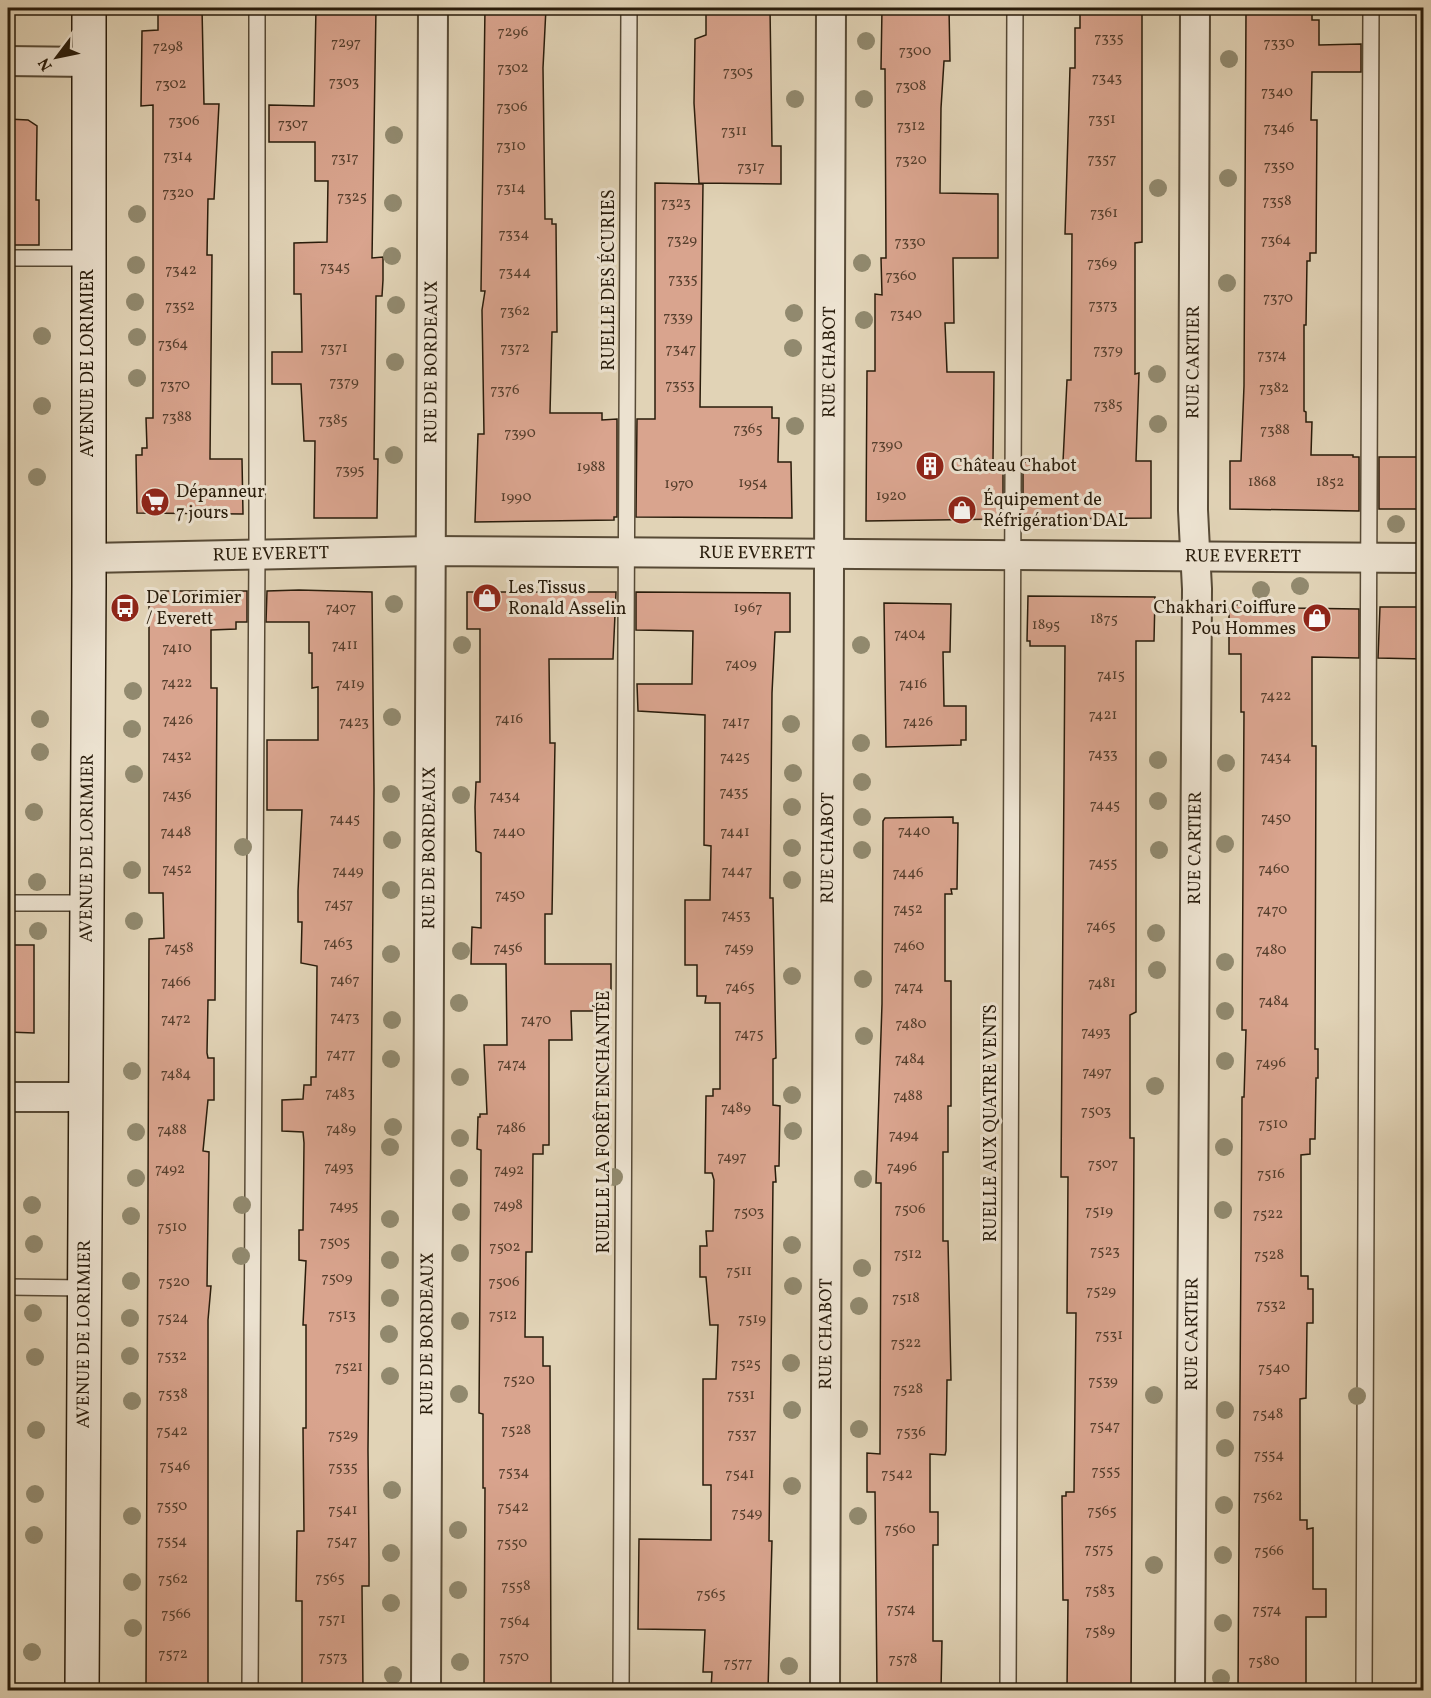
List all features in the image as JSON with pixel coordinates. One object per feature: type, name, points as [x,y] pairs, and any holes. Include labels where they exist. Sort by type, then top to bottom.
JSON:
[{"type":"main road","name":"AVENUE DE LORIMIER","points":[[82,1690],[89,558],[89,8]]},
{"type":"street","name":"RUE DE BORDEAUX","points":[[426,1690],[433,8]]},
{"type":"street","name":"RUE CHABOT","points":[[825,1690],[831,8]]},
{"type":"street","name":"RUE CARTIER","points":[[1190,1690],[1195,8]]},
{"type":"street","points":[[8,61],[89,62]]},
{"type":"street","name":"RUE EVERETT","points":[[89,558],[432,551],[1424,558]]},
{"type":"street","points":[[8,1097],[85,1097]]},
{"type":"lane","points":[[250,1690],[257,553],[256,8]]},
{"type":"lane","name":"RUELLE DES ÉCURIES","points":[[627,553],[629,8]]},
{"type":"lane","name":"RUELLE AUX QUATRE VENTS","points":[[1008,1690],[1015,8]]},
{"type":"lane","points":[[1364,1690],[1371,8]]},
{"type":"lane","points":[[8,258],[88,258]]},
{"type":"lane","name":"RUELLE LA FORÊT ENCHANTÉE","points":[[621,1690],[627,553]]},
{"type":"lane","points":[[8,903],[87,903]]},
{"type":"lane","points":[[8,1287],[84,1288]]},
{"type":"building","points":[[158,8],[202,8],[204,104],[219,104],[214,199],[208,199],[207,255],[212,255],[210,459],[242,459],[243,514],[137,513],[136,455],[142,455],[142,448],[147,448],[146,418],[153,418],[153,105],[141,106],[142,31],[158,30]]},
{"type":"building","points":[[316,8],[376,8],[372,258],[383,257],[382,296],[376,296],[374,459],[378,459],[377,518],[314,518],[315,441],[304,441],[301,384],[272,384],[272,352],[302,352],[301,294],[294,294],[294,243],[327,242],[328,181],[315,181],[315,142],[269,142],[269,105],[314,106]]},
{"type":"building","points":[[485,8],[546,8],[543,68],[545,219],[552,219],[552,224],[556,224],[557,332],[552,332],[550,413],[602,413],[602,420],[617,419],[617,517],[614,517],[614,520],[475,522],[478,434],[484,434],[482,310],[485,291],[481,291]]},
{"type":"building","points":[[706,8],[770,8],[772,146],[781,146],[781,184],[699,183],[694,103],[695,39],[706,35]]},
{"type":"building","points":[[882,8],[949,8],[950,61],[944,61],[940,193],[998,194],[998,258],[953,258],[954,323],[945,323],[947,372],[994,372],[993,462],[1003,462],[1003,519],[866,521],[867,371],[875,371],[875,294],[882,295],[881,258],[886,258],[885,69],[881,69]]},
{"type":"building","points":[[1080,8],[1142,8],[1142,242],[1135,243],[1135,374],[1139,373],[1136,461],[1151,461],[1151,518],[1023,519],[1023,462],[1063,462],[1067,380],[1071,380],[1072,234],[1065,234],[1070,68],[1075,68],[1075,28],[1080,28]]},
{"type":"building","points":[[1250,8],[1312,8],[1312,20],[1319,20],[1319,45],[1361,44],[1361,72],[1312,72],[1311,120],[1317,120],[1316,253],[1310,253],[1310,261],[1307,261],[1306,325],[1304,325],[1304,411],[1306,422],[1312,422],[1311,455],[1359,457],[1359,511],[1230,509],[1230,461],[1241,461],[1244,386],[1246,12],[1250,11]]},
{"type":"building","points":[[8,119],[28,120],[37,126],[36,200],[39,200],[39,245],[8,245]]},
{"type":"building","points":[[655,183],[703,184],[700,407],[772,407],[772,418],[779,418],[778,462],[791,462],[792,518],[636,517],[637,419],[655,419]]},
{"type":"building","points":[[1379,457],[1424,457],[1424,509],[1379,509]]},
{"type":"building","points":[[149,591],[247,591],[247,622],[236,622],[236,629],[211,630],[211,688],[217,688],[215,1000],[208,1000],[207,1053],[208,1058],[214,1058],[214,1100],[208,1100],[203,1151],[209,1152],[207,1286],[211,1286],[208,1320],[208,1690],[146,1690],[149,939],[164,938],[163,893],[149,893]]},
{"type":"building","points":[[267,591],[372,592],[374,789],[368,1450],[369,1586],[362,1586],[363,1690],[302,1690],[302,1601],[296,1601],[297,1531],[304,1531],[303,1428],[306,1428],[306,1325],[303,1325],[306,1261],[299,1260],[299,1230],[303,1230],[304,1143],[303,1132],[282,1131],[282,1100],[303,1099],[304,1085],[311,1085],[311,1077],[316,1077],[317,966],[301,963],[302,922],[298,922],[298,891],[302,810],[267,810],[267,740],[318,740],[318,687],[312,688],[309,622],[266,622]]},
{"type":"building","points":[[467,592],[616,592],[613,659],[549,659],[550,743],[555,743],[552,914],[545,914],[545,964],[611,964],[611,1011],[571,1011],[572,1040],[549,1040],[549,1145],[543,1145],[543,1154],[533,1154],[532,1252],[526,1252],[525,1337],[543,1337],[543,1366],[550,1366],[551,1690],[484,1690],[485,1488],[483,1488],[483,1414],[479,1413],[481,1150],[477,1149],[478,1117],[480,1114],[487,1114],[484,1045],[507,1045],[506,964],[471,964],[472,927],[481,928],[481,853],[476,851],[475,807],[476,782],[480,782],[480,629],[467,629]]},
{"type":"building","points":[[636,592],[790,593],[790,632],[775,632],[772,693],[770,898],[773,898],[776,1058],[773,1059],[773,1105],[780,1106],[779,1166],[775,1166],[776,1182],[773,1182],[769,1541],[772,1541],[768,1690],[711,1690],[712,1672],[703,1672],[705,1630],[638,1629],[639,1539],[711,1540],[711,1485],[703,1485],[703,1379],[716,1379],[718,1325],[710,1325],[706,1277],[700,1277],[700,1246],[707,1246],[706,1231],[713,1231],[714,1180],[712,1173],[705,1173],[706,1096],[713,1096],[713,1089],[720,1089],[720,1003],[705,1003],[706,996],[697,996],[697,965],[685,965],[685,900],[710,900],[711,846],[704,845],[705,715],[638,711],[637,684],[692,684],[693,631],[636,630]]},
{"type":"building","points":[[1028,596],[1155,597],[1154,641],[1136,641],[1136,1012],[1130,1015],[1130,1138],[1134,1138],[1131,1690],[1067,1690],[1068,1600],[1063,1600],[1062,1496],[1066,1496],[1066,1492],[1074,1492],[1076,1313],[1067,1313],[1068,1177],[1061,1177],[1065,646],[1030,646],[1030,641],[1027,641]]},
{"type":"building","points":[[884,603],[951,604],[950,652],[943,652],[944,706],[966,706],[966,740],[961,740],[961,745],[886,747]]},
{"type":"building","points":[[1291,604],[1291,608],[1359,609],[1359,658],[1312,657],[1312,746],[1316,746],[1315,1049],[1318,1049],[1318,1078],[1316,1078],[1315,1139],[1310,1139],[1310,1154],[1301,1155],[1301,1276],[1308,1276],[1308,1289],[1313,1289],[1313,1323],[1307,1323],[1306,1398],[1300,1399],[1300,1520],[1307,1520],[1307,1529],[1313,1528],[1313,1589],[1326,1589],[1326,1617],[1306,1617],[1306,1690],[1238,1690],[1242,1097],[1244,1097],[1246,1030],[1242,1030],[1244,712],[1241,712],[1241,654],[1229,654],[1229,608],[1233,608],[1233,605]]},
{"type":"building","points":[[1380,607],[1424,607],[1424,659],[1378,658]]},
{"type":"building","points":[[953,817],[953,823],[958,823],[957,889],[951,889],[952,894],[945,894],[945,981],[951,981],[951,1106],[948,1106],[948,1152],[943,1152],[943,1241],[948,1241],[951,1380],[947,1380],[945,1455],[930,1454],[930,1512],[938,1512],[938,1545],[933,1545],[933,1641],[942,1641],[941,1690],[877,1690],[875,1492],[867,1492],[867,1453],[880,1454],[881,1183],[876,1183],[882,1004],[883,821],[885,818]]},
{"type":"building","points":[[8,945],[34,945],[34,1033],[8,1032]]},
{"type":"place","name":"Château Chabot","points":[[930,466]]},
{"type":"place","name":"Dépanneur 7 jours","points":[[155,502]]},
{"type":"place","name":"Équipement de Réfrigération DAL","points":[[962,510]]},
{"type":"place","name":"Les Tissus Ronald Asselin","points":[[487,598]]},
{"type":"place","name":"De Lorimier / Everett","points":[[125,608]]},
{"type":"place","name":"Chakhari Coiffure Pou Hommes","points":[[1317,618]]}]
